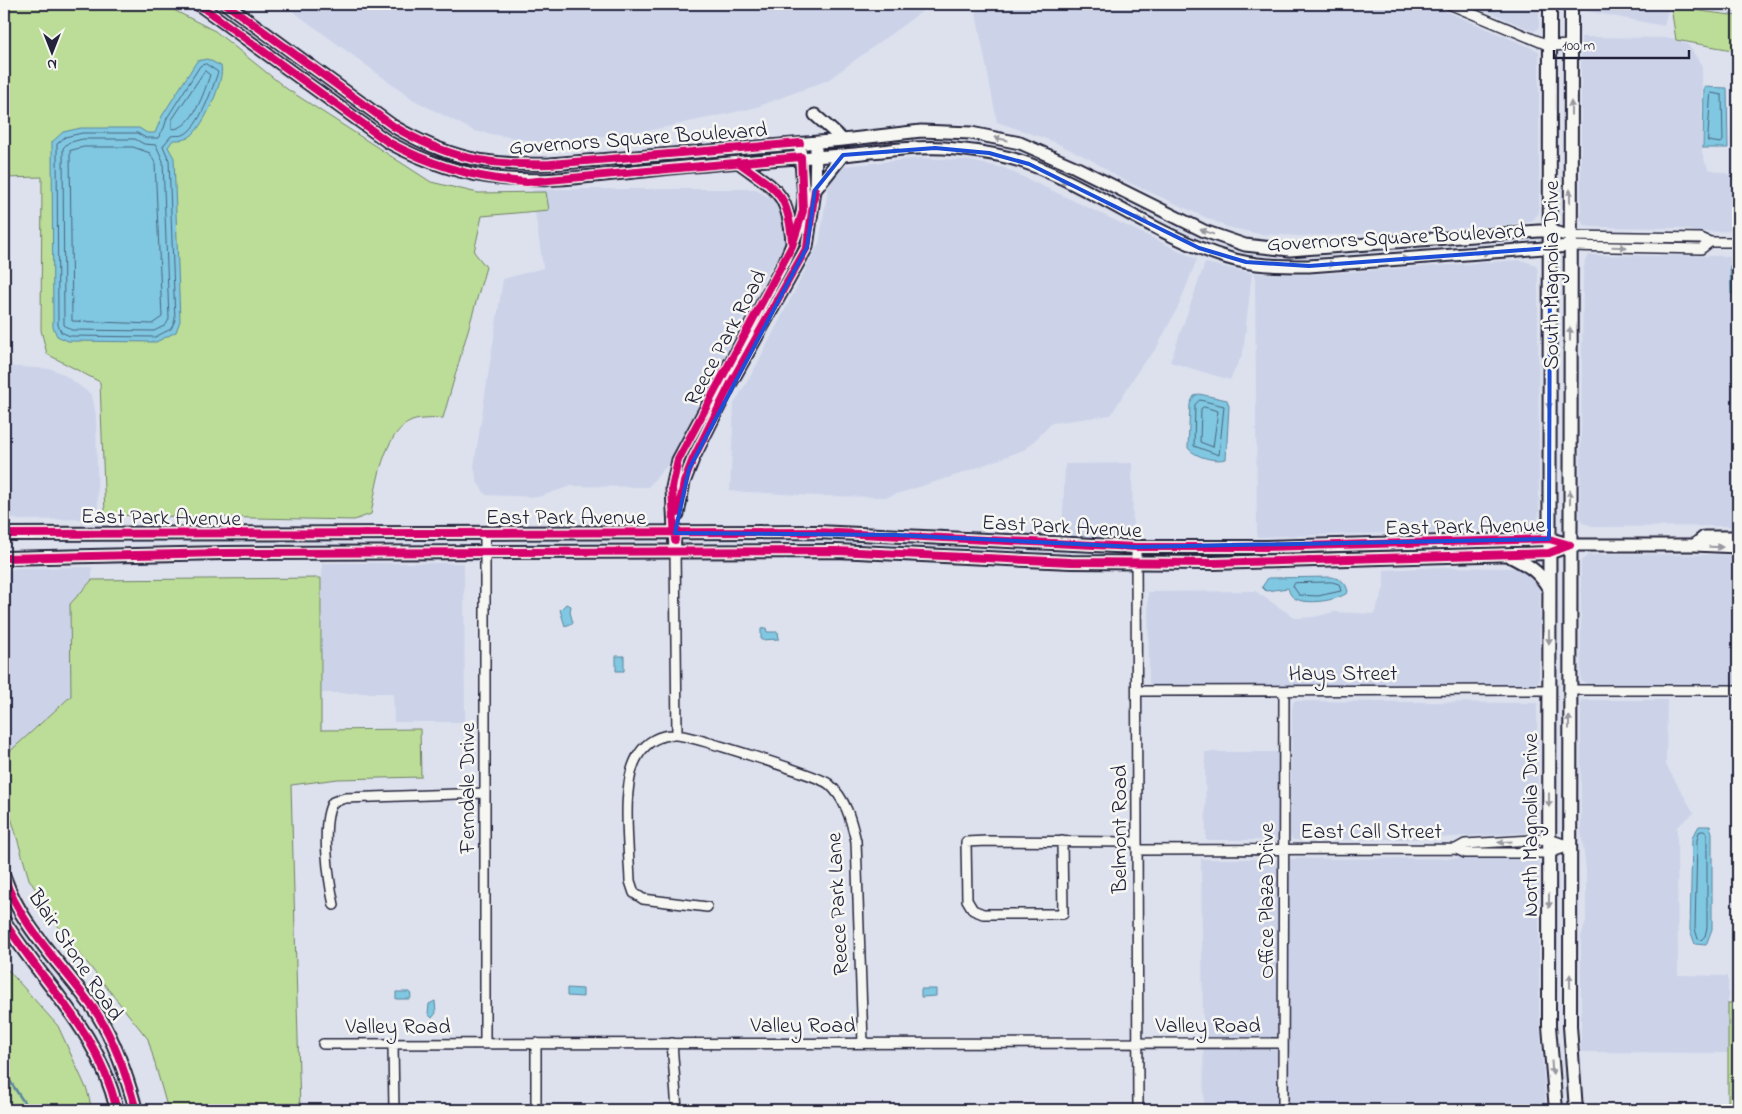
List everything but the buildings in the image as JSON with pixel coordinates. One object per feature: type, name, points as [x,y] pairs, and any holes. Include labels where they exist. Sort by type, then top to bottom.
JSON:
[{"type":"main road","name":"South Magnolia Drive","points":[[1549,539],[1550,4]]},
{"type":"main road","name":"South Magnolia Drive","points":[[1570,545],[1571,4]]},
{"type":"main road","points":[[4,523],[29,533]]},
{"type":"main road","name":"East Park Avenue","points":[[4,534],[876,534],[1136,547],[1266,547],[1549,539],[1570,545]]},
{"type":"main road","name":"North Magnolia Drive","points":[[1549,539],[1549,1026],[1556,1110]]},
{"type":"main road","name":"East Park Avenue","points":[[6,560],[223,553],[675,550],[845,551],[1024,560],[1136,563],[1277,563],[1549,552],[1570,545]]},
{"type":"main road","name":"North Magnolia Drive","points":[[1570,545],[1570,1026],[1576,1110]]},
{"type":"main road","points":[[1506,554],[1532,567],[1541,575],[1549,588]]},
{"type":"main road","name":"Blair Stone Road","points":[[4,877],[31,928],[98,1016],[120,1058],[136,1110]]},
{"type":"main road","name":"Blair Stone Road","points":[[4,921],[77,1018],[102,1064],[117,1110]]},
{"type":"main road","points":[[1549,1026],[1570,1026]]},
{"type":"street","name":"Governors Square Boulevard","points":[[198,4],[388,142],[415,157],[464,174],[498,180],[552,180],[738,162],[940,148],[989,154],[1029,164],[1199,248],[1230,258],[1277,266],[1550,248],[1570,241],[1701,249],[1710,242],[1738,242]]},
{"type":"street","name":"Governors Square Boulevard","points":[[226,4],[393,126],[422,143],[482,162],[516,166],[550,164],[843,140],[921,130],[972,133],[1020,143],[1100,179],[1204,232],[1245,245],[1290,250],[1550,231],[1570,241]]},
{"type":"street","points":[[1449,4],[1550,46],[1571,45]]},
{"type":"street","points":[[815,115],[843,140]]},
{"type":"street","points":[[940,148],[941,131]]},
{"type":"street","points":[[816,142],[816,156]]},
{"type":"street","points":[[800,143],[801,157]]},
{"type":"street","points":[[815,190],[843,155]]},
{"type":"street","name":"Reece Park Road","points":[[675,533],[684,482],[689,469],[732,381],[807,247],[815,190],[816,156]]},
{"type":"street","name":"Reece Park Road","points":[[675,550],[672,488],[678,460],[792,246],[803,211],[801,157]]},
{"type":"street","points":[[738,162],[781,196],[790,220],[792,246]]},
{"type":"street","points":[[550,164],[552,180]]},
{"type":"street","points":[[1099,198],[1100,179]]},
{"type":"street","points":[[1099,198],[1114,186]]},
{"type":"street","points":[[1230,258],[1235,242]]},
{"type":"street","points":[[1369,244],[1370,261]]},
{"type":"street","name":"Ferndale Drive","points":[[485,533],[485,1043]]},
{"type":"street","name":"East Park Avenue","points":[[1694,545],[1704,537],[1738,538]]},
{"type":"street","name":"East Park Avenue","points":[[1570,545],[1738,547]]},
{"type":"street","name":"Belmont Road","points":[[1136,547],[1138,1110]]},
{"type":"street","points":[[675,550],[677,734],[662,737],[648,743],[638,756],[631,770],[628,792],[630,881],[634,893],[643,899],[708,907]]},
{"type":"street","name":"Hays Street","points":[[1137,691],[1549,690]]},
{"type":"street","points":[[1569,690],[1738,690]]},
{"type":"street","name":"Office Plaza Drive","points":[[1283,1110],[1284,691]]},
{"type":"street","name":"Reece Park Lane","points":[[677,734],[820,778],[835,790],[843,801],[852,821],[856,842],[863,1043]]},
{"type":"street","points":[[334,905],[327,875],[328,813],[332,802],[345,798],[485,794]]},
{"type":"street","name":"East Call Street","points":[[1062,842],[1063,914],[983,914],[973,910],[967,900],[966,842],[1062,842],[1284,850],[1456,848],[1465,844],[1549,839],[1570,846]]},
{"type":"street","name":"East Call Street","points":[[1456,848],[1465,854],[1549,852],[1570,846]]},
{"type":"street","points":[[536,1043],[536,1110]]},
{"type":"street","points":[[672,1043],[677,1110]]},
{"type":"street","name":"Valley Road","points":[[323,1044],[1283,1043]]},
{"type":"street","points":[[393,1044],[394,1110]]},
{"type":"highlighted area","points":[[935,148],[989,153],[1029,164],[1199,248],[1246,262],[1309,266],[1550,248],[1549,539],[1136,547],[896,535],[675,533],[689,469],[807,247],[815,190],[843,155]]},
{"type":"shaded area","points":[[283,4],[932,4],[828,80],[754,108],[647,131],[543,143],[474,131],[412,99]]},
{"type":"shaded area","points":[[979,4],[1429,4],[1539,51],[1539,213],[1532,221],[1520,224],[1343,235],[1259,234],[1227,227],[1121,179],[1090,159],[1052,141],[997,122],[976,13]]},
{"type":"shaded area","points":[[1471,4],[1539,4],[1539,26],[1537,30],[1533,31]]},
{"type":"shaded area","points":[[1586,4],[1738,4],[1738,13],[1669,6],[1664,26],[1586,11]]},
{"type":"shaded area","points":[[1581,37],[1673,38],[1688,45],[1702,65],[1702,152],[1705,162],[1709,169],[1736,176],[1734,53],[1738,54],[1738,231],[1699,232],[1678,228],[1590,227],[1584,225],[1581,220]]},
{"type":"shaded area","points":[[920,158],[965,160],[1004,168],[1197,259],[1179,305],[1156,349],[1141,366],[1111,415],[1052,423],[1026,449],[960,474],[887,497],[818,496],[730,491],[734,404],[755,368],[819,243],[829,182],[844,166]]},
{"type":"shaded area","points":[[756,189],[776,202],[787,220],[785,246],[757,289],[672,460],[648,487],[571,486],[538,497],[486,495],[477,482],[474,466],[503,279],[543,268],[532,190]]},
{"type":"shaded area","points":[[1589,255],[1738,256],[1738,526],[1597,527],[1582,523],[1580,515],[1583,276],[1585,260]]},
{"type":"shaded area","points":[[1520,260],[1536,265],[1538,272],[1539,514],[1536,524],[1527,529],[1257,537],[1255,273],[1304,275]]},
{"type":"shaded area","points":[[1205,263],[1252,273],[1243,353],[1230,380],[1170,362]]},
{"type":"shaded area","points":[[4,366],[52,369],[63,374],[92,395],[96,415],[98,519],[18,520],[4,515]]},
{"type":"shaded area","points":[[1132,463],[1133,538],[1062,536],[1065,464]]},
{"type":"shaded area","points":[[1588,555],[1738,555],[1737,685],[1587,684],[1581,681],[1581,561]]},
{"type":"shaded area","points":[[322,563],[464,563],[465,722],[394,722],[393,693],[322,693]]},
{"type":"shaded area","points":[[92,567],[92,580],[70,605],[71,696],[7,754],[4,754],[4,573],[15,568]]},
{"type":"shaded area","points":[[1439,567],[1520,568],[1531,575],[1537,583],[1540,592],[1539,682],[1534,685],[1149,685],[1148,592],[1255,591],[1295,618],[1314,617],[1334,612],[1374,614],[1384,588],[1384,570]]},
{"type":"shaded area","points":[[1581,700],[1667,700],[1666,765],[1694,813],[1677,827],[1678,975],[1728,976],[1728,1053],[1581,1052],[1581,937],[1586,920],[1586,870],[1581,830]]},
{"type":"shaded area","points":[[1294,701],[1537,703],[1538,819],[1536,825],[1524,833],[1418,839],[1293,840],[1290,836],[1292,708]]},
{"type":"shaded area","points":[[1205,752],[1279,752],[1279,838],[1277,840],[1206,840]]},
{"type":"shaded area","points":[[1529,858],[1538,861],[1539,866],[1539,1010],[1546,1110],[1204,1110],[1201,859]]},
{"type":"green space","points":[[4,4],[162,4],[215,31],[287,89],[431,182],[478,193],[546,192],[549,210],[482,216],[474,252],[486,267],[443,418],[412,421],[402,427],[394,437],[382,462],[371,514],[354,520],[105,515],[100,382],[47,354],[41,330],[42,177],[4,178]]},
{"type":"green space","points":[[1671,7],[1738,16],[1738,51],[1676,40]]},
{"type":"green space","points":[[321,578],[321,730],[420,729],[421,777],[338,779],[291,785],[300,1110],[168,1110],[148,1039],[60,929],[29,879],[10,814],[7,754],[71,696],[70,604],[92,580]]},
{"type":"green space","points":[[8,970],[58,1026],[87,1090],[92,1110],[4,1110],[4,975]]},
{"type":"green space","points":[[1728,1003],[1738,1003],[1738,1110],[1728,1110]]},
{"type":"water","points":[[207,59],[221,66],[220,81],[208,112],[192,135],[188,138],[173,140],[168,147],[174,158],[180,321],[176,332],[156,342],[68,341],[57,336],[53,327],[52,142],[63,132],[81,128],[139,128],[147,133],[155,133],[162,116],[197,61]]},
{"type":"water","points":[[1704,87],[1727,88],[1728,148],[1703,148]]},
{"type":"water","points":[[1738,265],[1738,294],[1731,294],[1730,266]]},
{"type":"water","points":[[1199,394],[1227,400],[1229,406],[1226,459],[1206,458],[1195,454],[1188,448],[1190,404],[1194,396]]},
{"type":"water","points":[[1332,577],[1343,582],[1348,592],[1328,600],[1302,601],[1295,599],[1290,594],[1288,588],[1266,591],[1262,587],[1268,578]]},
{"type":"water","points":[[566,604],[571,606],[570,612],[573,623],[565,626],[560,610]]},
{"type":"water","points":[[766,628],[767,632],[778,632],[779,639],[761,640],[761,629]]},
{"type":"water","points":[[616,656],[624,656],[624,671],[616,671]]},
{"type":"water","points":[[1699,826],[1710,826],[1712,833],[1712,929],[1706,945],[1695,944],[1690,930],[1692,838]]},
{"type":"water","points":[[567,988],[583,989],[583,997],[567,996]]},
{"type":"water","points":[[921,989],[936,989],[936,996],[921,997]]},
{"type":"water","points":[[396,992],[410,992],[411,997],[410,999],[396,999]]},
{"type":"water","points":[[435,1001],[436,1013],[432,1018],[428,1014],[429,1004]]},
{"type":"waterway","points":[[4,1072],[29,1110]]},
{"type":"cycle path","points":[[198,4],[388,142],[421,158],[455,170],[490,178],[527,182],[801,157],[803,211],[792,246],[678,460],[672,488],[675,540]]},
{"type":"cycle path","points":[[226,4],[393,126],[431,146],[468,158],[506,163],[550,164],[800,143]]},
{"type":"cycle path","points":[[738,162],[778,193],[787,212],[792,241]]},
{"type":"cycle path","points":[[678,513],[684,482],[693,459],[732,381],[807,247],[815,190]]},
{"type":"cycle path","points":[[4,534],[817,532],[1136,547],[1266,547],[1549,539],[1570,545]]},
{"type":"cycle path","points":[[4,558],[223,553],[836,551],[1071,562],[1213,563],[1549,553],[1570,545]]},
{"type":"cycle path","points":[[4,877],[22,915],[98,1015],[120,1061],[136,1110]]},
{"type":"cycle path","points":[[4,921],[84,1032],[108,1081],[117,1110]]}]
